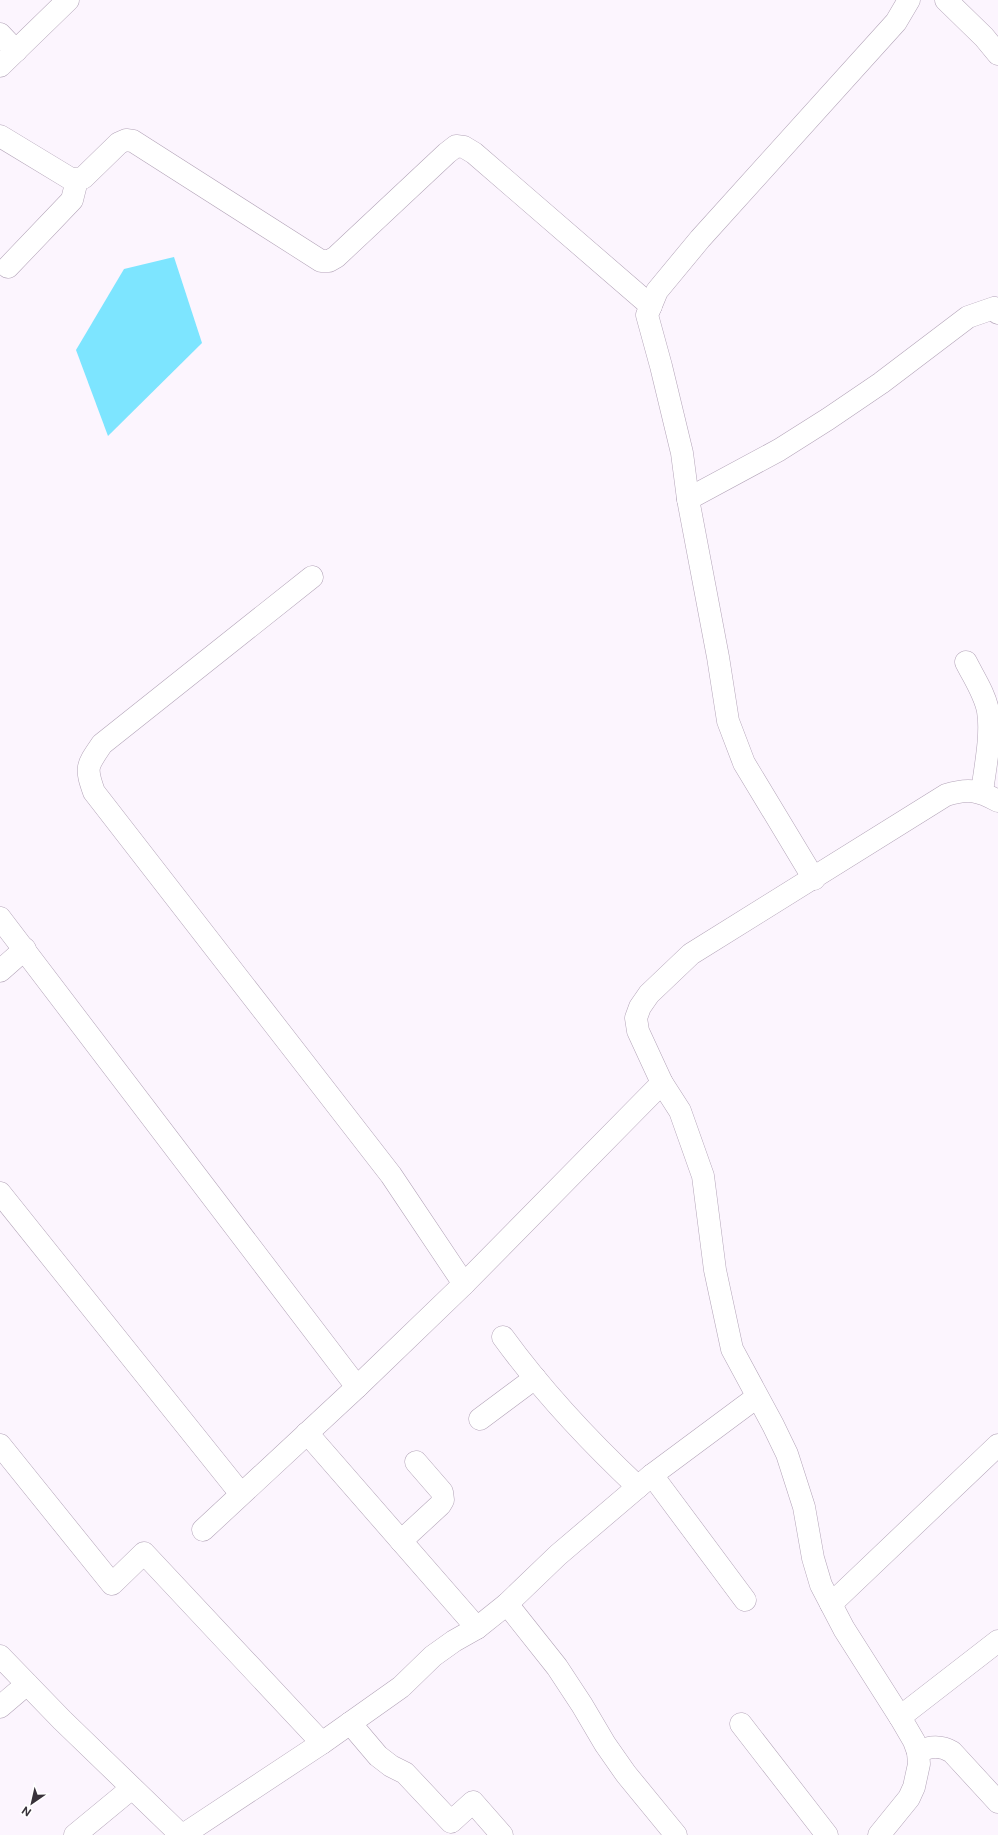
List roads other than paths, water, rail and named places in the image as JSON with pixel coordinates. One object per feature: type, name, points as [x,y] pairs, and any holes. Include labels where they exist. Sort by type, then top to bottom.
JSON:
[{"type":"street","points":[[0,66],[68,0]]},
{"type":"street","points":[[814,879],[744,763],[728,721],[718,657],[688,499],[682,453],[661,366],[646,315],[657,291],[700,239],[896,22],[909,0]]},
{"type":"street","points":[[946,0],[984,37],[998,54]]},
{"type":"street","points":[[0,34],[16,51]]},
{"type":"street","points":[[0,136],[71,179],[78,180],[83,178],[119,142],[126,140],[133,141],[312,257],[321,261],[329,261],[336,257],[456,146],[464,146],[651,306]]},
{"type":"street","points":[[8,267],[72,200],[78,180]]},
{"type":"street","points":[[688,499],[779,450],[828,419],[881,383],[968,317],[994,308],[998,313]]},
{"type":"street","points":[[312,577],[102,744],[91,760],[88,774],[94,792],[391,1175],[464,1284]]},
{"type":"street","points":[[879,1835],[909,1798],[919,1771],[918,1752],[914,1741],[900,1717],[844,1629],[821,1584],[813,1558],[804,1507],[794,1472],[773,1425],[757,1398],[732,1349],[715,1270],[703,1176],[680,1111],[662,1083],[638,1031],[636,1018],[640,1007],[649,994],[691,954],[814,879],[879,835],[946,795],[963,790],[990,797],[988,710],[980,689],[966,662]]},
{"type":"street","points":[[0,918],[357,1386]]},
{"type":"street","points":[[0,971],[25,949]]},
{"type":"street","points":[[203,1530],[464,1284],[662,1083]]},
{"type":"street","points":[[0,1193],[241,1494]]},
{"type":"street","points":[[503,1337],[573,1423],[645,1481],[745,1600]]},
{"type":"street","points":[[480,1419],[535,1378]]},
{"type":"street","points":[[0,1656],[132,1788],[182,1835],[322,1743],[401,1687],[433,1656],[454,1641],[478,1628],[507,1604],[558,1555],[645,1481],[757,1398]]},
{"type":"street","points":[[307,1433],[478,1628]]},
{"type":"street","points":[[830,1604],[998,1445]]},
{"type":"street","points":[[0,1446],[112,1584],[144,1553],[322,1743]]},
{"type":"street","points":[[401,1541],[440,1505],[442,1500],[442,1492],[416,1462]]},
{"type":"street","points":[[507,1604],[557,1667],[605,1744],[626,1774],[676,1835]]},
{"type":"street","points":[[900,1717],[998,1641]]},
{"type":"street","points":[[0,1707],[27,1684]]},
{"type":"street","points":[[350,1723],[378,1756],[391,1766],[405,1773],[451,1822],[473,1802],[502,1835]]},
{"type":"street","points":[[741,1724],[827,1835]]},
{"type":"street","points":[[918,1752],[927,1748],[937,1747],[945,1748],[952,1752],[998,1802]]},
{"type":"street","points":[[75,1835],[132,1788]]},
{"type":"water","points":[[174,257],[202,343],[108,436],[76,350],[124,269]]}]
